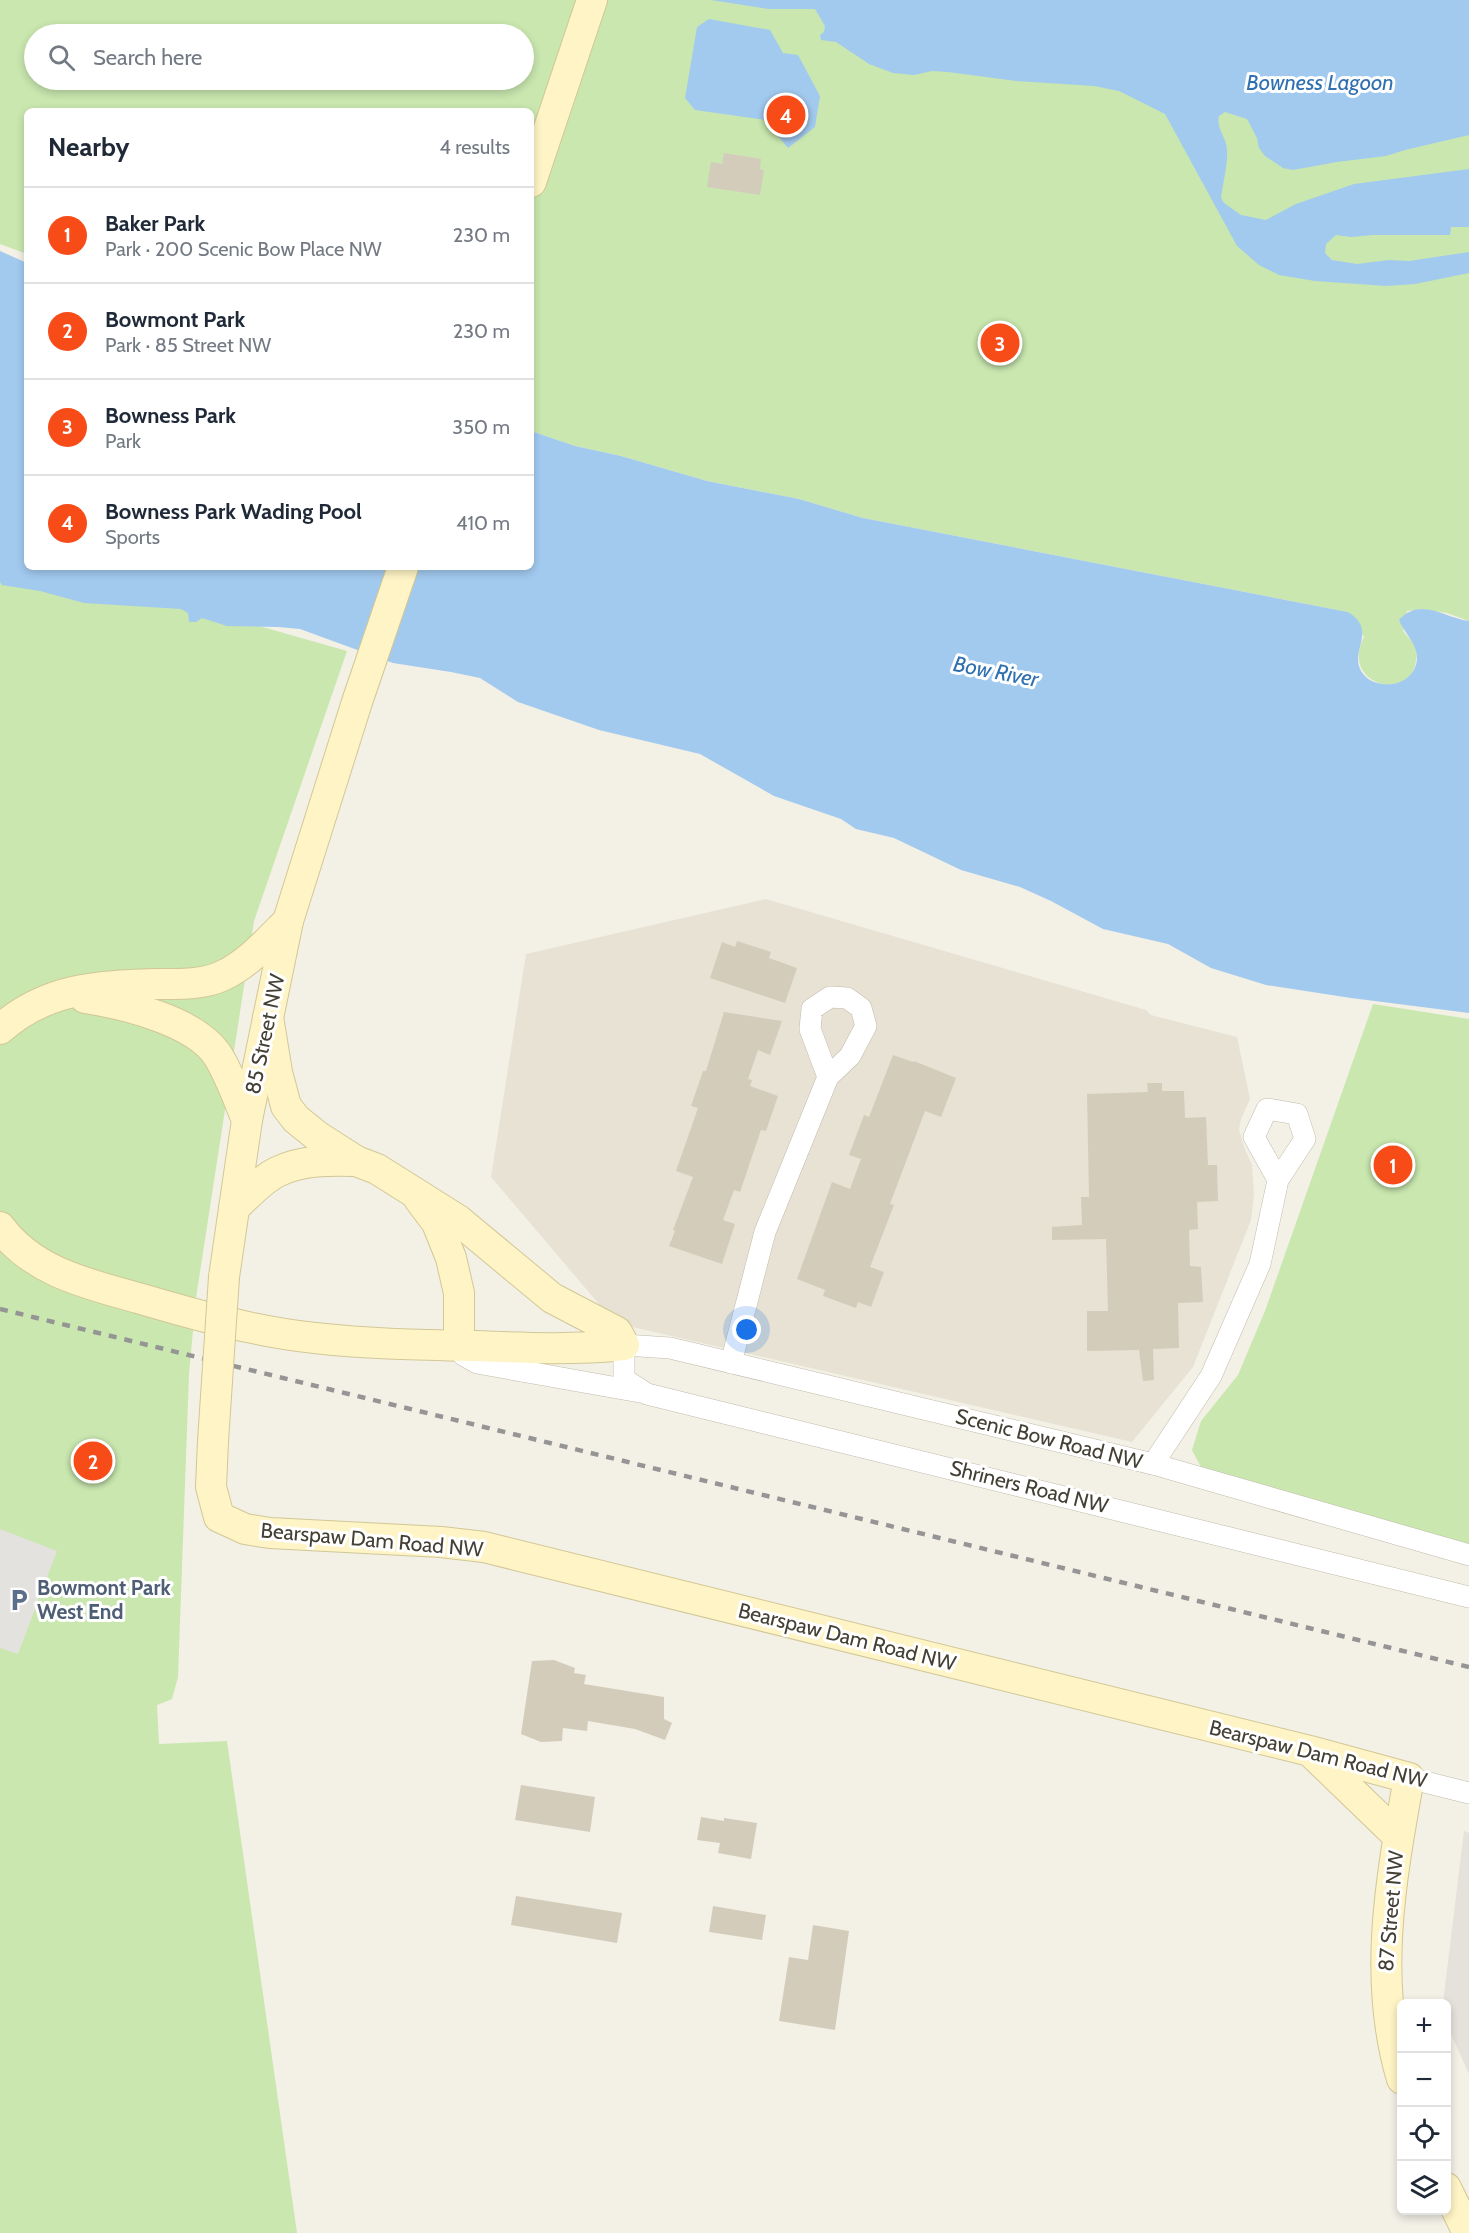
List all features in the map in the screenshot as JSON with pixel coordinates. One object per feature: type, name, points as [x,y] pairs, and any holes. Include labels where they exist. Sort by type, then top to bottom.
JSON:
[{"type":"street","points":[[534,173],[592,0]]},
{"type":"street","name":"85 Street NW","points":[[219,1517],[211,1487],[224,1277],[247,1120],[288,921],[357,702],[402,570]]},
{"type":"street","points":[[0,1029],[24,1010],[64,994],[98,986],[197,983],[221,976],[252,957],[288,921]]},
{"type":"street","points":[[64,994],[138,1009],[192,1031],[218,1055],[247,1120]]},
{"type":"street","points":[[0,1227],[20,1250],[43,1266],[81,1282],[254,1328],[314,1338],[400,1345],[579,1349],[624,1345],[617,1332],[552,1298],[458,1220],[376,1169],[356,1161],[317,1136],[296,1119],[286,1106],[277,1072],[268,1017]]},
{"type":"street","points":[[731,1363],[765,1232],[828,1077]]},
{"type":"street","points":[[234,1208],[276,1173],[292,1166],[325,1160],[356,1161]]},
{"type":"street","points":[[1153,1464],[1210,1376],[1260,1264],[1278,1180]]},
{"type":"street","points":[[414,1193],[437,1223],[451,1258],[459,1293],[459,1346],[463,1355],[477,1363],[647,1394]]},
{"type":"street","name":"Scenic Bow Road NW","points":[[624,1345],[670,1348],[1153,1464],[1469,1555]]},
{"type":"street","name":"Shriners Road NW","points":[[624,1345],[624,1378],[647,1394],[1469,1597]]},
{"type":"street","name":"Bearspaw Dam Road NW","points":[[219,1517],[245,1529],[270,1533],[441,1542],[484,1547],[1469,1792]]},
{"type":"street","points":[[1310,1751],[1398,1836]]},
{"type":"street","name":"87 Street NW","points":[[1397,2065],[1393,2051],[1385,1982],[1386,1919],[1408,1778]]},
{"type":"street","points":[[1451,2198],[1468,2233]]},
{"type":"shaded area","points":[[766,899],[1146,1010],[1151,1015],[1237,1037],[1250,1099],[1239,1129],[1252,1165],[1254,1194],[1251,1220],[1193,1367],[1132,1442],[615,1323],[491,1177],[526,954]]},
{"type":"shaded area","name":"Bowmont Park West End","points":[[0,1529],[57,1551],[18,1654],[0,1648]]},
{"type":"shaded area","points":[[1464,1831],[1469,1833],[1469,2074],[1451,2034],[1451,1999],[1443,1999]]},
{"type":"green space","points":[[0,0],[1469,0],[1469,621],[1447,613],[1421,609],[1407,611],[1403,631],[1415,646],[1417,653],[1412,673],[1403,681],[1391,685],[1379,683],[1368,677],[1361,667],[1359,654],[1364,637],[1348,612],[863,518],[799,499],[707,481],[621,456],[575,446],[534,432],[534,108],[24,108],[24,253],[0,244]]},
{"type":"green space","points":[[0,552],[24,565],[24,570],[63,570],[347,651],[254,921],[196,1298],[189,1374],[178,1677],[172,1699],[157,1705],[159,1744],[227,1741],[297,2233],[0,2233]]},
{"type":"green space","points":[[1373,1004],[1469,1019],[1469,1547],[1204,1473],[1192,1450],[1201,1421],[1238,1375],[1265,1311]]},
{"type":"water","name":"Bowness Lagoon","points":[[711,0],[1469,0],[1469,135],[1386,156],[1293,170],[1283,168],[1265,156],[1259,148],[1257,138],[1247,119],[1225,112],[1219,116],[1218,120],[1227,149],[1221,198],[1224,203],[1241,215],[1266,220],[1296,204],[1354,184],[1469,169],[1469,227],[1451,227],[1450,235],[1351,237],[1336,235],[1326,244],[1325,253],[1332,260],[1357,264],[1389,260],[1409,261],[1469,252],[1469,273],[1415,284],[1386,286],[1315,281],[1279,275],[1259,265],[1237,246],[1165,114],[1119,91],[1094,86],[1016,81],[948,72],[932,71],[914,75],[893,73],[869,64],[836,42],[821,40],[820,35],[824,32],[825,26],[815,9],[769,9]]},
{"type":"water","points":[[709,19],[770,30],[783,53],[798,55],[820,96],[815,127],[788,148],[765,120],[695,110],[685,98],[697,27]]},
{"type":"water","name":"Bow River","points":[[0,251],[24,262],[24,570],[534,570],[534,432],[575,446],[621,456],[707,481],[799,499],[863,518],[1348,612],[1362,628],[1358,660],[1360,669],[1368,679],[1378,683],[1398,683],[1404,680],[1412,672],[1417,661],[1415,648],[1399,620],[1415,610],[1433,610],[1469,621],[1469,1013],[1266,985],[1211,968],[1168,944],[1103,929],[1020,887],[961,870],[894,838],[856,829],[841,819],[774,796],[700,754],[599,730],[518,702],[480,678],[393,663],[300,629],[227,626],[202,618],[196,622],[189,622],[188,613],[181,609],[84,603],[40,591],[2,585],[0,582]]},
{"type":"building","points":[[724,153],[761,159],[760,169],[764,170],[760,195],[707,187],[711,162],[722,164]]},
{"type":"building","points":[[737,941],[771,952],[769,958],[797,968],[785,1003],[710,978],[722,942],[735,947]]},
{"type":"building","points":[[724,1012],[782,1021],[770,1055],[758,1050],[748,1079],[752,1080],[750,1086],[778,1096],[766,1131],[761,1130],[740,1192],[734,1190],[723,1220],[735,1224],[722,1264],[669,1246],[693,1177],[676,1171],[698,1108],[691,1106],[703,1071],[706,1071]]},
{"type":"building","points":[[893,1055],[956,1078],[941,1117],[925,1111],[890,1204],[894,1205],[870,1267],[884,1272],[871,1307],[858,1302],[856,1308],[823,1296],[825,1290],[797,1279],[832,1182],[850,1189],[861,1159],[849,1155],[864,1115],[869,1117]]},
{"type":"building","points":[[1147,1083],[1162,1083],[1162,1091],[1184,1091],[1185,1118],[1206,1117],[1208,1165],[1217,1165],[1218,1201],[1197,1202],[1198,1229],[1189,1230],[1190,1266],[1201,1267],[1203,1302],[1178,1303],[1179,1348],[1153,1349],[1154,1380],[1143,1381],[1139,1350],[1087,1351],[1087,1311],[1108,1311],[1106,1239],[1052,1240],[1052,1227],[1082,1225],[1081,1197],[1089,1197],[1087,1094],[1148,1092]]},
{"type":"building","points":[[554,1660],[575,1668],[574,1673],[586,1675],[584,1684],[664,1697],[664,1719],[672,1723],[665,1740],[635,1729],[588,1721],[587,1731],[563,1728],[562,1741],[541,1742],[521,1734],[532,1661]]},
{"type":"building","points":[[521,1785],[595,1797],[590,1832],[515,1820]]},
{"type":"building","points":[[701,1817],[757,1823],[751,1859],[718,1853],[720,1843],[697,1840]]},
{"type":"building","points":[[516,1896],[622,1913],[617,1943],[511,1925]]},
{"type":"building","points":[[713,1906],[766,1915],[762,1940],[709,1932]]},
{"type":"building","points":[[813,1925],[849,1931],[835,2030],[779,2021],[789,1957],[808,1960]]},
{"type":"railway","points":[[0,1309],[1469,1667]]},
{"type":"place","name":"Bowness Park Wading Pool","points":[[786,115]]},
{"type":"place","name":"Bowness Park","points":[[1000,343]]},
{"type":"place","name":"Baker Park","points":[[1393,1165]]},
{"type":"place","name":"Bowmont Park","points":[[93,1461]]},
{"type":"place","name":"Bowmont Park West End","points":[[19,1600]]}]
